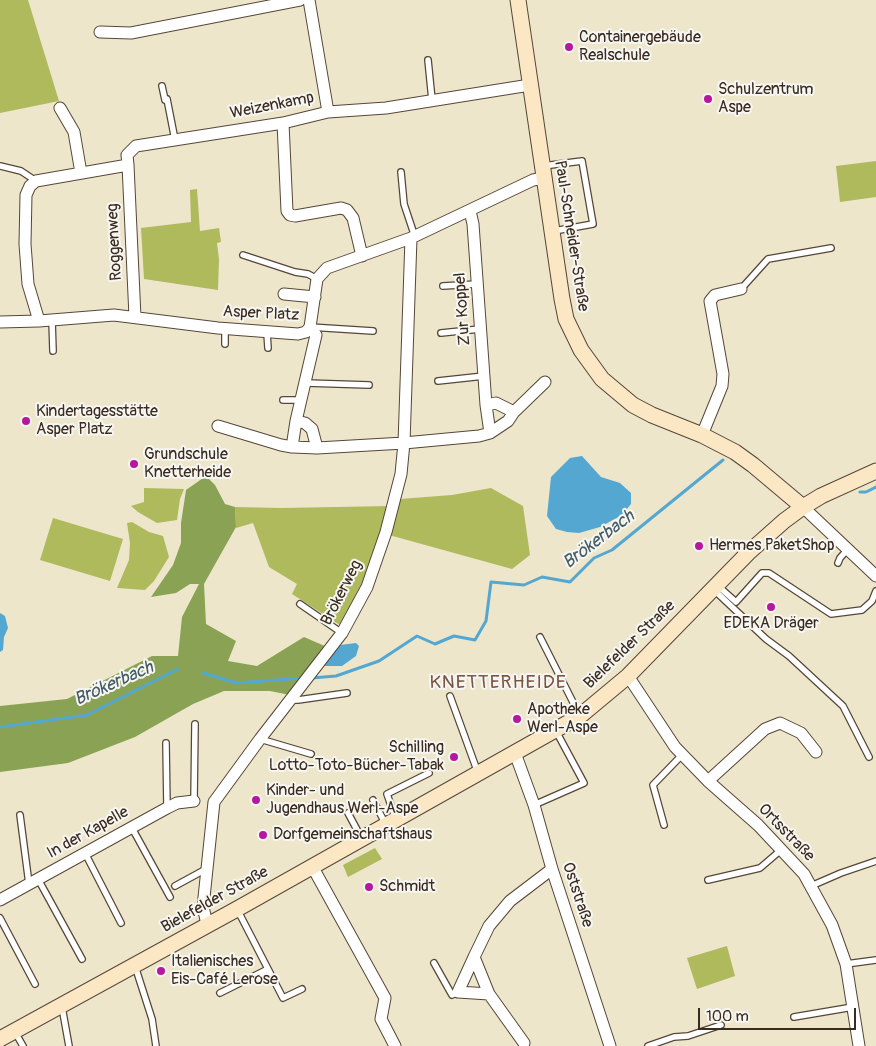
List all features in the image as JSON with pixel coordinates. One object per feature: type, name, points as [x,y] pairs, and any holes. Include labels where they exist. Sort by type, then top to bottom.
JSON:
[{"type":"main road","name":"Paul-Schneider-Straße","points":[[518,0],[530,86],[533,140],[543,172],[566,319],[573,336],[590,366],[602,380],[633,405],[652,415],[702,435],[735,452],[802,507]]},
{"type":"main road","name":"Bielefelder Straße","points":[[0,1039],[237,909],[580,716],[628,676],[766,536],[802,507],[844,484],[876,471]]},
{"type":"street","points":[[100,32],[131,34],[300,0]]},
{"type":"street","points":[[309,0],[328,112]]},
{"type":"street","name":"Weizenkamp","points":[[128,166],[127,155],[136,146],[282,123],[328,112],[386,108],[530,86]]},
{"type":"street","points":[[60,108],[74,132],[81,173]]},
{"type":"street","points":[[282,123],[287,211],[295,216],[342,208],[348,210],[353,218],[362,256]]},
{"type":"street","points":[[40,321],[28,284],[26,266],[26,195],[33,183],[128,166]]},
{"type":"street","name":"Roggenweg","points":[[128,166],[134,317]]},
{"type":"street","points":[[316,279],[327,268],[413,238],[533,180],[543,172]]},
{"type":"street","name":"Zur Koppel","points":[[470,211],[473,224],[486,405],[490,433]]},
{"type":"street","name":"Brökerweg","points":[[207,924],[203,907],[214,802],[342,633],[367,587],[386,532],[401,474],[404,443],[413,238]]},
{"type":"street","name":"Asper Platz","points":[[0,322],[114,315],[225,329],[298,334],[306,332],[310,327],[316,279]]},
{"type":"street","points":[[702,435],[722,386],[723,374],[710,301],[715,295],[740,289]]},
{"type":"street","points":[[284,294],[315,297]]},
{"type":"street","points":[[292,446],[316,335],[310,327]]},
{"type":"street","points":[[218,426],[281,445],[317,448],[478,436],[490,433],[508,422],[514,412],[545,382]]},
{"type":"street","points":[[486,405],[496,403],[514,412]]},
{"type":"street","points":[[296,421],[305,422],[312,429],[317,448]]},
{"type":"street","points":[[802,507],[876,576]]},
{"type":"street","name":"Ortsstraße","points":[[628,676],[682,755],[708,781],[758,825],[804,874],[832,925],[846,964],[859,1046]]},
{"type":"street","points":[[708,781],[765,729],[780,723],[801,734],[816,752]]},
{"type":"street","name":"Oststraße","points":[[515,753],[534,805],[552,869],[610,1046]]},
{"type":"street","name":"In der Kapelle","points":[[0,900],[167,808],[177,803],[194,801]]},
{"type":"street","points":[[312,866],[384,998],[381,1019],[395,1046]]},
{"type":"street","points":[[489,994],[458,992],[489,926],[510,901],[552,869]]},
{"type":"street","points":[[474,957],[489,994],[524,1043]]},
{"type":"lane","points":[[428,60],[432,101]]},
{"type":"lane","points":[[162,86],[165,100],[167,99],[175,140]]},
{"type":"lane","points":[[543,172],[582,161],[593,224],[552,231]]},
{"type":"lane","points":[[0,166],[21,171],[33,183]]},
{"type":"lane","points":[[401,172],[404,204],[413,238]]},
{"type":"lane","points":[[740,289],[768,259],[831,248]]},
{"type":"lane","points":[[243,256],[295,272],[308,274],[316,279]]},
{"type":"lane","points":[[443,286],[477,284]]},
{"type":"lane","points":[[52,320],[53,351]]},
{"type":"lane","points":[[310,327],[372,331]]},
{"type":"lane","points":[[225,329],[225,344]]},
{"type":"lane","points":[[441,333],[480,329]]},
{"type":"lane","points":[[267,333],[268,348]]},
{"type":"lane","points":[[438,381],[484,376]]},
{"type":"lane","points":[[306,384],[369,385]]},
{"type":"lane","points":[[283,400],[301,400]]},
{"type":"lane","points":[[838,564],[840,558],[848,549]]},
{"type":"lane","points":[[715,587],[736,602],[762,573],[769,573],[831,614],[862,610],[872,601],[876,591]]},
{"type":"lane","points":[[715,587],[766,639],[789,656],[843,706],[868,757]]},
{"type":"lane","points":[[300,604],[342,633]]},
{"type":"lane","points":[[540,637],[580,716]]},
{"type":"lane","points":[[291,700],[348,693]]},
{"type":"lane","points":[[450,696],[478,773]]},
{"type":"lane","points":[[194,801],[195,724]]},
{"type":"lane","points":[[534,805],[584,783],[556,731]]},
{"type":"lane","points":[[260,739],[311,754]]},
{"type":"lane","points":[[166,743],[167,808]]},
{"type":"lane","points":[[664,825],[653,785],[682,755]]},
{"type":"lane","points":[[391,822],[387,794],[429,773]]},
{"type":"lane","points":[[373,800],[391,822]]},
{"type":"lane","points":[[348,813],[362,839]]},
{"type":"lane","points":[[20,815],[33,882],[82,959]]},
{"type":"lane","points":[[132,828],[170,897]]},
{"type":"lane","points":[[708,880],[760,868],[781,850]]},
{"type":"lane","points":[[85,853],[121,923]]},
{"type":"lane","points":[[811,886],[876,861]]},
{"type":"lane","points":[[175,886],[208,868]]},
{"type":"lane","points":[[237,909],[284,998],[302,989]]},
{"type":"lane","points":[[0,918],[35,984]]},
{"type":"lane","points":[[846,964],[876,960]]},
{"type":"lane","points":[[434,962],[452,995],[458,992]]},
{"type":"lane","points":[[134,964],[152,1019],[156,1046]]},
{"type":"lane","points":[[220,993],[268,969]]},
{"type":"lane","points":[[61,1005],[69,1046]]},
{"type":"lane","points":[[794,1017],[853,1007]]},
{"type":"lane","points":[[648,1046],[721,1025]]},
{"type":"lane","points":[[14,1031],[23,1046]]},
{"type":"green space","points":[[0,0],[28,0],[59,101],[0,113]]},
{"type":"green space","points":[[876,161],[876,197],[840,202],[836,166]]},
{"type":"green space","points":[[197,189],[200,231],[219,228],[221,242],[217,243],[219,259],[218,290],[144,279],[141,228],[191,222],[190,190]]},
{"type":"green space","points":[[206,476],[215,485],[225,504],[235,507],[236,527],[204,584],[206,624],[236,641],[228,661],[257,666],[304,637],[327,647],[290,695],[270,691],[224,691],[193,704],[135,737],[68,763],[0,772],[0,706],[67,699],[152,656],[178,656],[182,617],[199,584],[190,584],[176,593],[151,597],[173,565],[181,543],[181,523],[186,490]]},
{"type":"green space","points":[[144,488],[184,489],[180,499],[177,520],[157,523],[131,506],[144,502]]},
{"type":"green space","points":[[491,488],[523,506],[530,555],[512,569],[389,535],[400,499],[452,495]]},
{"type":"green space","points":[[391,506],[365,586],[340,625],[292,594],[297,584],[269,567],[253,523],[236,528],[235,507]]},
{"type":"green space","points":[[53,518],[123,539],[110,581],[40,560]]},
{"type":"green space","points":[[132,522],[149,532],[163,536],[169,557],[154,581],[145,590],[117,588],[129,560],[130,543],[127,523]]},
{"type":"green space","points":[[375,848],[382,859],[348,877],[343,865]]},
{"type":"green space","points":[[727,946],[735,976],[697,989],[687,958]]},
{"type":"water","points":[[582,456],[601,477],[620,483],[631,493],[631,504],[622,515],[600,527],[579,533],[556,529],[547,516],[551,477],[570,458]]},
{"type":"water","points":[[0,613],[5,616],[8,628],[4,637],[3,650],[0,652]]},
{"type":"water","points":[[356,643],[359,646],[356,656],[342,666],[324,666],[340,645]]},
{"type":"waterway","name":"Brökerbach","points":[[312,678],[336,676],[379,661],[417,636],[435,644],[454,636],[475,640],[486,621],[491,582],[524,585],[542,577],[570,582],[594,558],[612,550],[723,460]]},
{"type":"waterway","name":"Brökerbach","points":[[860,492],[866,492],[876,487]]},
{"type":"waterway","name":"Brökerbach","points":[[0,727],[87,715],[178,669]]},
{"type":"waterway","name":"Brökerbach","points":[[203,673],[237,683],[303,678]]},
{"type":"place","name":"Containergebäude Realschule","points":[[569,47]]},
{"type":"place","name":"Schulzentrum Aspe","points":[[708,99]]},
{"type":"place","name":"Kindertagesstätte Asper Platz","points":[[26,421]]},
{"type":"place","name":"Grundschule Knetterheide","points":[[134,464]]},
{"type":"place","name":"Hermes PaketShop","points":[[699,546]]},
{"type":"place","name":"EDEKA Dräger","points":[[771,607]]},
{"type":"place","name":"Apotheke Werl-Aspe","points":[[517,719]]},
{"type":"place","name":"Schilling Lotto-Toto-Bücher-Tabak","points":[[454,757]]},
{"type":"place","name":"Kinder- und Jugendhaus Werl-Aspe","points":[[256,800]]},
{"type":"place","name":"Dorfgemeinschaftshaus","points":[[263,835]]},
{"type":"place","name":"Schmidt","points":[[369,887]]},
{"type":"place","name":"Italienisches Eis-Café Lerose","points":[[161,971]]},
{"type":"district","name":"KNETTERHEIDE","points":[[498,683]]}]
